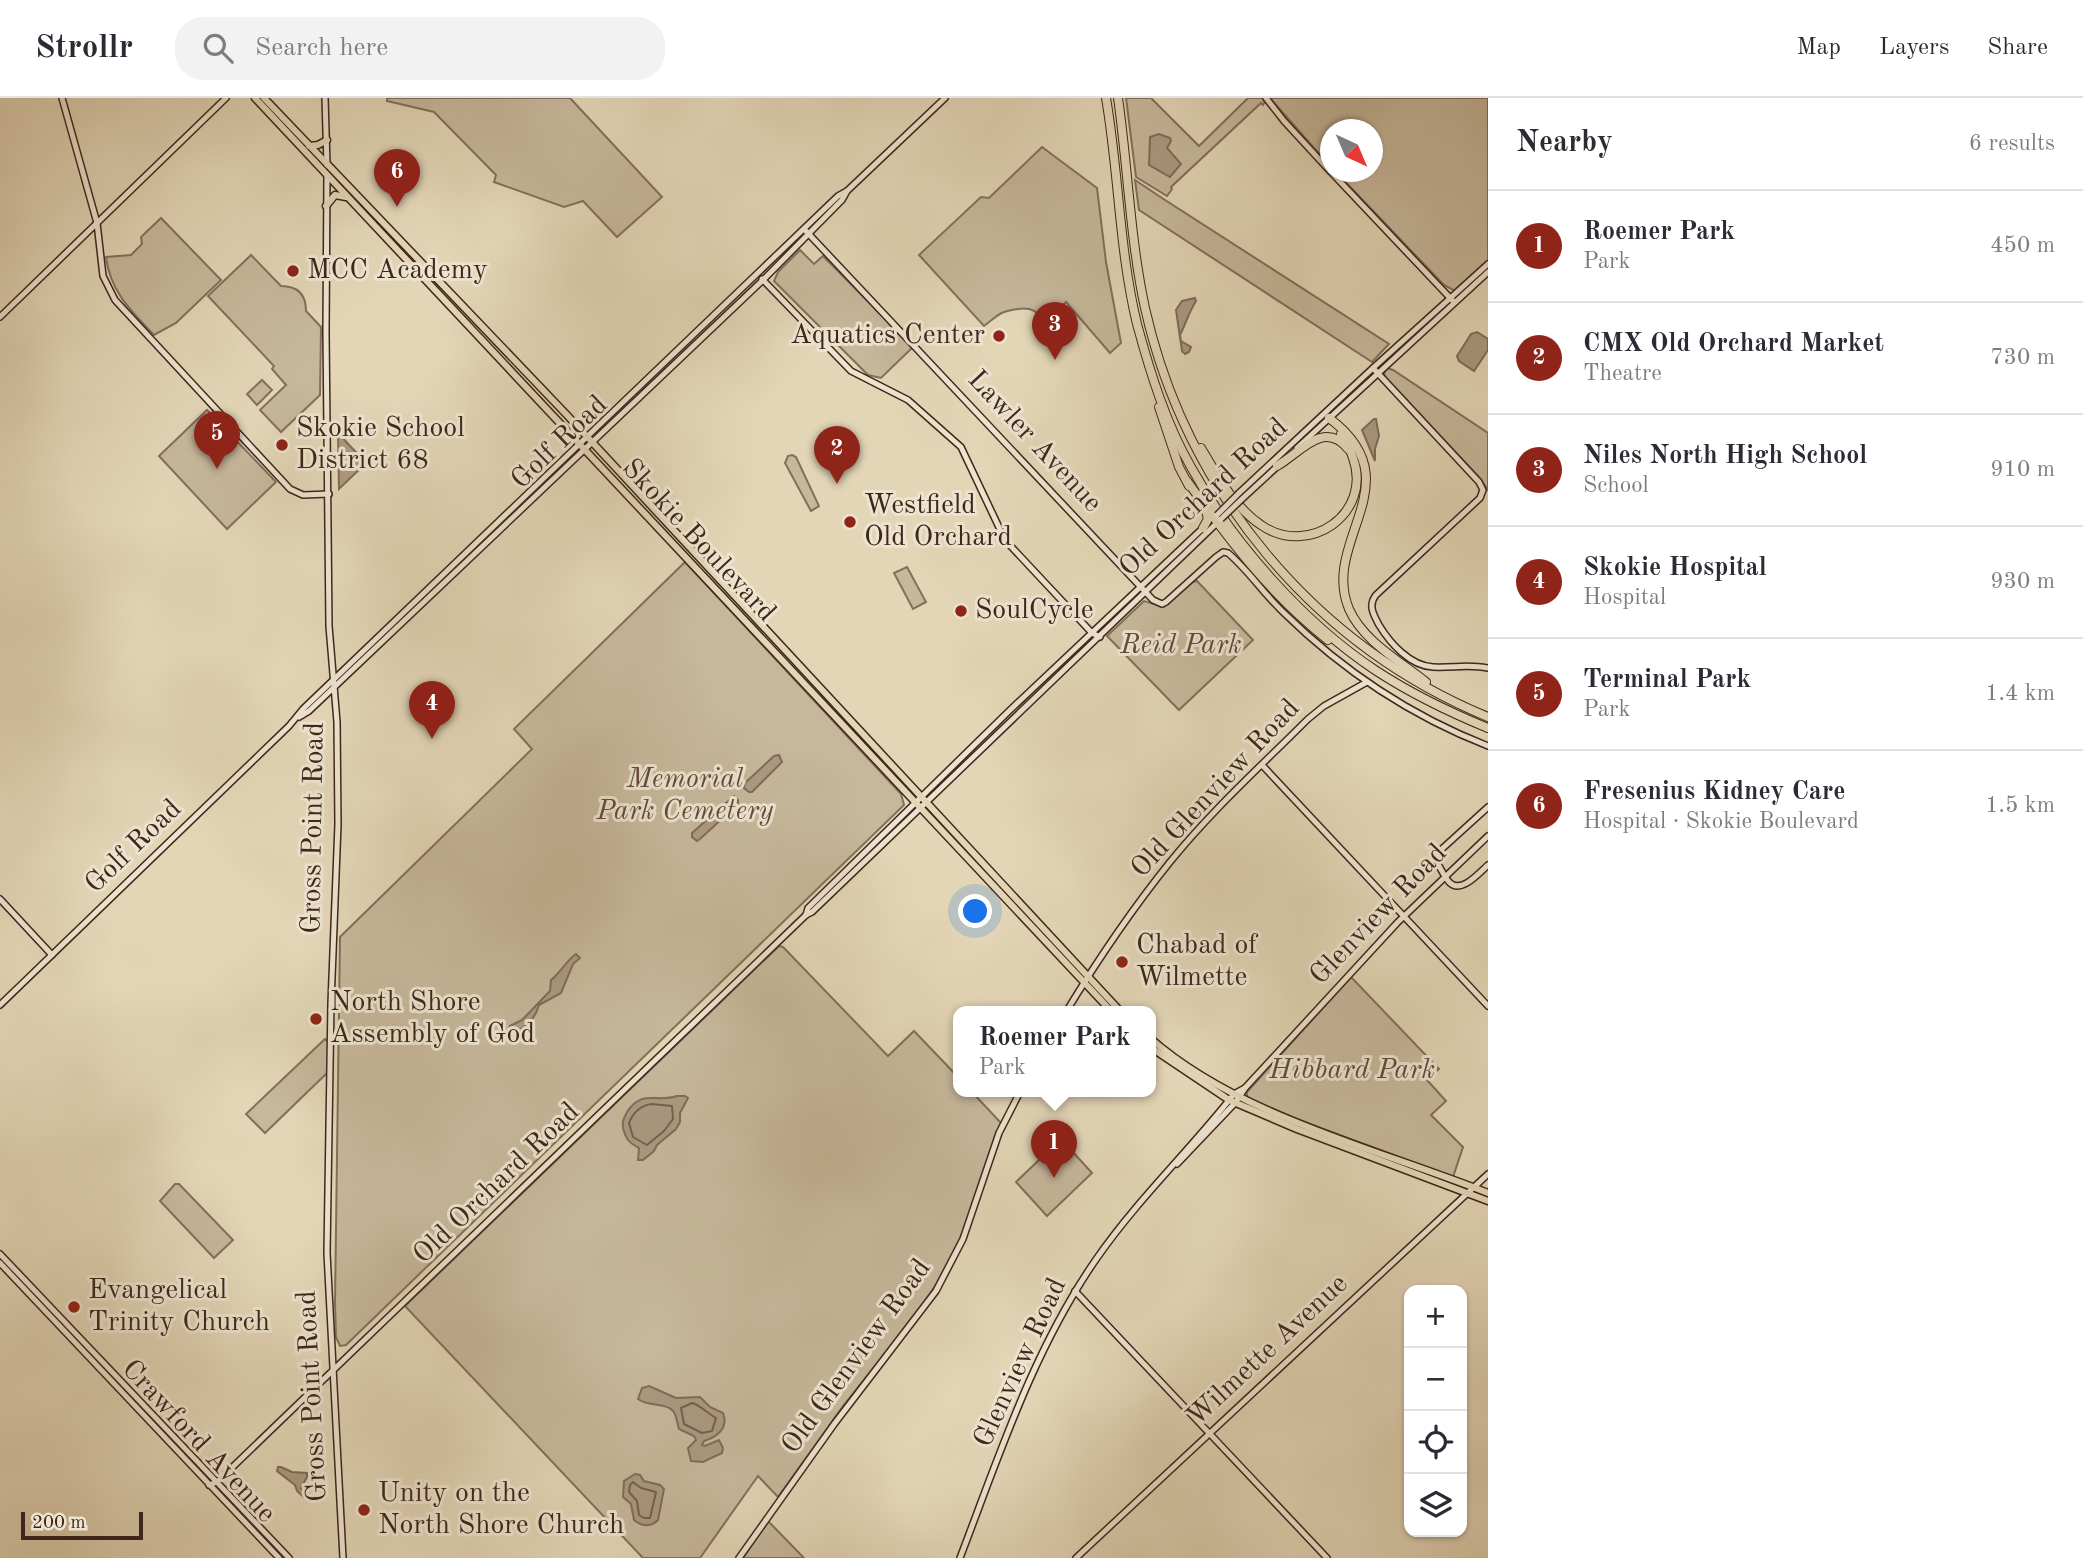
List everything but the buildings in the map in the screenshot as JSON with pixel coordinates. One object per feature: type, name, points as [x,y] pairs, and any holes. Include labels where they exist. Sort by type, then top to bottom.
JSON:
[{"type":"highway","points":[[1106,98],[1131,294],[1155,382],[1190,467],[1232,529],[1272,579],[1334,638],[1375,670]]},
{"type":"highway","points":[[1118,98],[1145,306],[1166,380],[1187,432],[1212,479],[1256,543],[1296,588],[1360,644],[1401,673],[1488,717]]},
{"type":"highway","points":[[1155,382],[1157,402],[1179,467],[1207,514],[1203,528]]},
{"type":"highway","points":[[1187,432],[1249,516],[1260,525],[1283,536],[1295,537],[1315,534],[1332,526],[1345,513],[1355,492],[1357,479],[1351,453],[1346,439],[1329,418]]},
{"type":"highway","points":[[1329,418],[1355,443],[1363,459],[1366,476],[1365,495],[1344,571],[1344,588],[1349,608],[1358,624],[1373,640],[1442,695]]},
{"type":"highway","points":[[1277,466],[1290,459],[1314,438],[1337,440],[1351,453]]},
{"type":"highway","points":[[1187,481],[1269,588],[1299,617],[1345,653],[1434,703],[1488,727]]},
{"type":"main road","points":[[62,98],[97,223],[103,276],[121,309],[290,489],[301,495],[329,494]]},
{"type":"main road","points":[[0,317],[226,98]]},
{"type":"main road","name":"Skokie Boulevard","points":[[255,98],[920,809],[1115,1006]]},
{"type":"main road","name":"Skokie Boulevard","points":[[264,98],[589,439],[927,802],[1107,1006]]},
{"type":"main road","name":"Gross Point Road","points":[[325,98],[329,640],[337,722],[338,830],[327,1225],[343,1558]]},
{"type":"main road","name":"Golf Road","points":[[589,439],[763,280],[838,197],[945,98]]},
{"type":"main road","points":[[1266,98],[1320,159]]},
{"type":"main road","points":[[309,146],[327,140]]},
{"type":"main road","points":[[1341,182],[1453,301]]},
{"type":"main road","points":[[326,206],[335,195],[346,197]]},
{"type":"main road","name":"Golf Road","points":[[0,1005],[297,718],[303,709],[334,683],[758,274],[806,231]]},
{"type":"main road","name":"Lawler Avenue","points":[[806,231],[1146,593]]},
{"type":"main road","name":"Old Orchard Road","points":[[1453,301],[1488,264]]},
{"type":"main road","name":"Old Orchard Road","points":[[209,1485],[217,1482],[806,915],[1146,593],[1241,496],[1375,370],[1488,272]]},
{"type":"main road","points":[[758,274],[851,372],[907,399],[961,447],[1005,540],[1092,633],[1100,637]]},
{"type":"main road","points":[[1375,370],[1479,482],[1483,491],[1480,498],[1376,595],[1371,603],[1373,614],[1387,636],[1417,663],[1432,667],[1459,664],[1488,668]]},
{"type":"main road","name":"Old Orchard Road","points":[[1241,496],[1329,418],[1375,370]]},
{"type":"main road","name":"Old Orchard Road","points":[[806,915],[808,908],[914,802],[1203,528],[1217,519]]},
{"type":"main road","points":[[1146,593],[1157,603],[1166,602],[1216,557],[1223,552],[1228,553],[1304,633],[1367,682],[1424,717],[1488,746]]},
{"type":"main road","name":"Old Glenview Road","points":[[1070,1006],[1171,860],[1320,709],[1367,682]]},
{"type":"main road","points":[[1262,765],[1488,1006]]},
{"type":"main road","points":[[1488,807],[1433,857],[1449,882],[1461,885],[1472,880],[1488,865]]},
{"type":"main road","name":"Glenview Road","points":[[960,1558],[1030,1380],[1075,1291],[1126,1221],[1235,1098],[1404,916],[1488,836]]},
{"type":"main road","points":[[0,899],[52,955]]},
{"type":"main road","points":[[1156,1043],[1235,1098],[1488,1194]]},
{"type":"main road","points":[[1156,1051],[1235,1098],[1297,1129],[1488,1201]]},
{"type":"main road","name":"Old Glenview Road","points":[[739,1558],[835,1423],[936,1292],[963,1239],[999,1133],[1017,1097]]},
{"type":"main road","name":"Wilmette Avenue","points":[[1076,1558],[1488,1174]]},
{"type":"main road","name":"Crawford Avenue","points":[[0,1254],[289,1558]]},
{"type":"main road","name":"Crawford Avenue","points":[[0,1263],[279,1558]]},
{"type":"main road","points":[[1075,1291],[1327,1558]]},
{"type":"main road","name":"Old Orchard Road","points":[[214,1490],[217,1482]]},
{"type":"green space","points":[[387,98],[570,98],[662,197],[617,237],[583,201],[564,207],[494,182],[496,175],[434,112],[387,101]]},
{"type":"green space","points":[[1126,98],[1151,98],[1199,146],[1248,98],[1262,98],[1265,102],[1171,187],[1167,196],[1136,177]]},
{"type":"green space","points":[[1270,98],[1488,98],[1488,261],[1455,291],[1444,285],[1346,182],[1383,182],[1383,119],[1320,119],[1320,155]]},
{"type":"green space","points":[[1042,147],[1097,188],[1106,262],[1121,343],[1110,353],[1066,302],[1046,322],[1034,311],[1023,309],[1003,313],[984,326],[919,255],[981,197],[989,198]]},
{"type":"green space","points":[[1135,180],[1389,344],[1372,362],[1139,210]]},
{"type":"green space","points":[[161,218],[221,280],[176,323],[154,335],[117,290],[106,257],[131,255],[142,244],[141,237]]},
{"type":"green space","points":[[800,250],[814,264],[823,256],[913,347],[881,378],[868,375],[774,281],[778,272]]},
{"type":"green space","points":[[251,255],[281,286],[300,292],[306,311],[321,327],[320,395],[281,432],[260,410],[286,385],[272,369],[274,366],[208,296]]},
{"type":"green space","points":[[1387,368],[1488,433],[1488,490],[1480,478],[1386,378],[1384,374]]},
{"type":"green space","points":[[262,380],[272,390],[257,405],[247,394]]},
{"type":"green space","points":[[207,410],[276,482],[227,529],[159,456]]},
{"type":"green space","points":[[788,456],[796,457],[819,506],[811,511],[785,463]]},
{"type":"green space","name":"Memorial Park Cemetery","points":[[685,562],[901,794],[904,805],[346,1345],[340,1346],[336,1337],[335,1303],[340,937],[532,749],[514,729]]},
{"type":"green space","points":[[907,567],[926,602],[913,609],[894,573]]},
{"type":"green space","name":"Reid Park","points":[[1197,581],[1253,640],[1179,710],[1107,636],[1144,601],[1164,607],[1192,582]]},
{"type":"green space","points":[[779,946],[783,947],[888,1056],[914,1031],[953,1072],[953,1097],[977,1097],[1001,1123],[964,1230],[943,1274],[915,1316],[843,1406],[778,1497],[758,1476],[700,1558],[643,1558],[405,1306]]},
{"type":"green space","name":"Hibbard Park","points":[[1351,977],[1439,1069],[1427,1080],[1446,1101],[1431,1115],[1463,1147],[1453,1177],[1291,1117],[1247,1097],[1247,1092]]},
{"type":"green space","points":[[325,1039],[328,1042],[328,1072],[265,1133],[246,1114]]},
{"type":"green space","points":[[1061,1139],[1092,1173],[1047,1216],[1016,1182]]},
{"type":"green space","points":[[175,1184],[179,1184],[233,1240],[214,1258],[160,1201]]},
{"type":"green space","points":[[768,1521],[804,1558],[743,1558]]},
{"type":"water","points":[[1159,134],[1170,138],[1167,148],[1181,164],[1170,177],[1149,165],[1150,137]]},
{"type":"water","points":[[1195,298],[1180,335],[1181,341],[1191,347],[1185,354],[1182,351],[1176,310],[1182,301]]},
{"type":"water","points":[[1477,332],[1488,339],[1488,350],[1474,371],[1459,361],[1457,356],[1471,334]]},
{"type":"water","points":[[1374,419],[1379,436],[1375,461],[1362,430]]},
{"type":"water","points":[[338,433],[366,463],[339,489]]},
{"type":"water","points":[[779,755],[782,762],[752,792],[744,788],[745,783],[774,756]]},
{"type":"water","points":[[734,796],[738,804],[700,839],[697,841],[692,837],[692,833]]},
{"type":"water","points":[[576,954],[580,958],[573,964],[561,993],[539,1005],[532,1020],[524,1027],[509,1032],[510,1026],[522,1020],[550,991],[551,980]]},
{"type":"water","points":[[677,1096],[688,1098],[676,1129],[643,1160],[638,1160],[639,1148],[628,1140],[623,1128],[627,1112],[644,1099]]},
{"type":"water","points":[[649,1386],[676,1398],[700,1397],[710,1407],[723,1413],[721,1431],[702,1445],[719,1440],[722,1453],[703,1462],[691,1461],[688,1448],[696,1440],[694,1436],[679,1429],[673,1411],[666,1406],[638,1399],[642,1388]]},
{"type":"water","points":[[278,1467],[307,1473],[301,1488],[311,1499],[306,1499],[297,1491],[295,1485],[277,1471]]},
{"type":"water","points":[[635,1474],[664,1489],[658,1520],[649,1525],[634,1520],[631,1504],[623,1497],[624,1481]]},
{"type":"place","name":"Fresenius Kidney Care","points":[[397,207]]},
{"type":"place","name":"MCC Academy","points":[[293,271]]},
{"type":"place","name":"Aquatics Center","points":[[999,336]]},
{"type":"place","name":"Niles North High School","points":[[1055,360]]},
{"type":"place","name":"Skokie School District 68","points":[[282,445]]},
{"type":"place","name":"Terminal Park","points":[[217,469]]},
{"type":"place","name":"CMX Old Orchard Market","points":[[837,484]]},
{"type":"place","name":"Westfield Old Orchard","points":[[850,522]]},
{"type":"place","name":"SoulCycle","points":[[961,611]]},
{"type":"place","name":"Skokie Hospital","points":[[432,739]]},
{"type":"place","name":"Chabad of Wilmette","points":[[1122,962]]},
{"type":"place","name":"North Shore Assembly of God","points":[[316,1019]]},
{"type":"place","name":"Roemer Park","points":[[1054,1178]]},
{"type":"place","name":"Evangelical Trinity Church","points":[[74,1307]]},
{"type":"place","name":"Unity on the North Shore Church","points":[[364,1510]]}]
